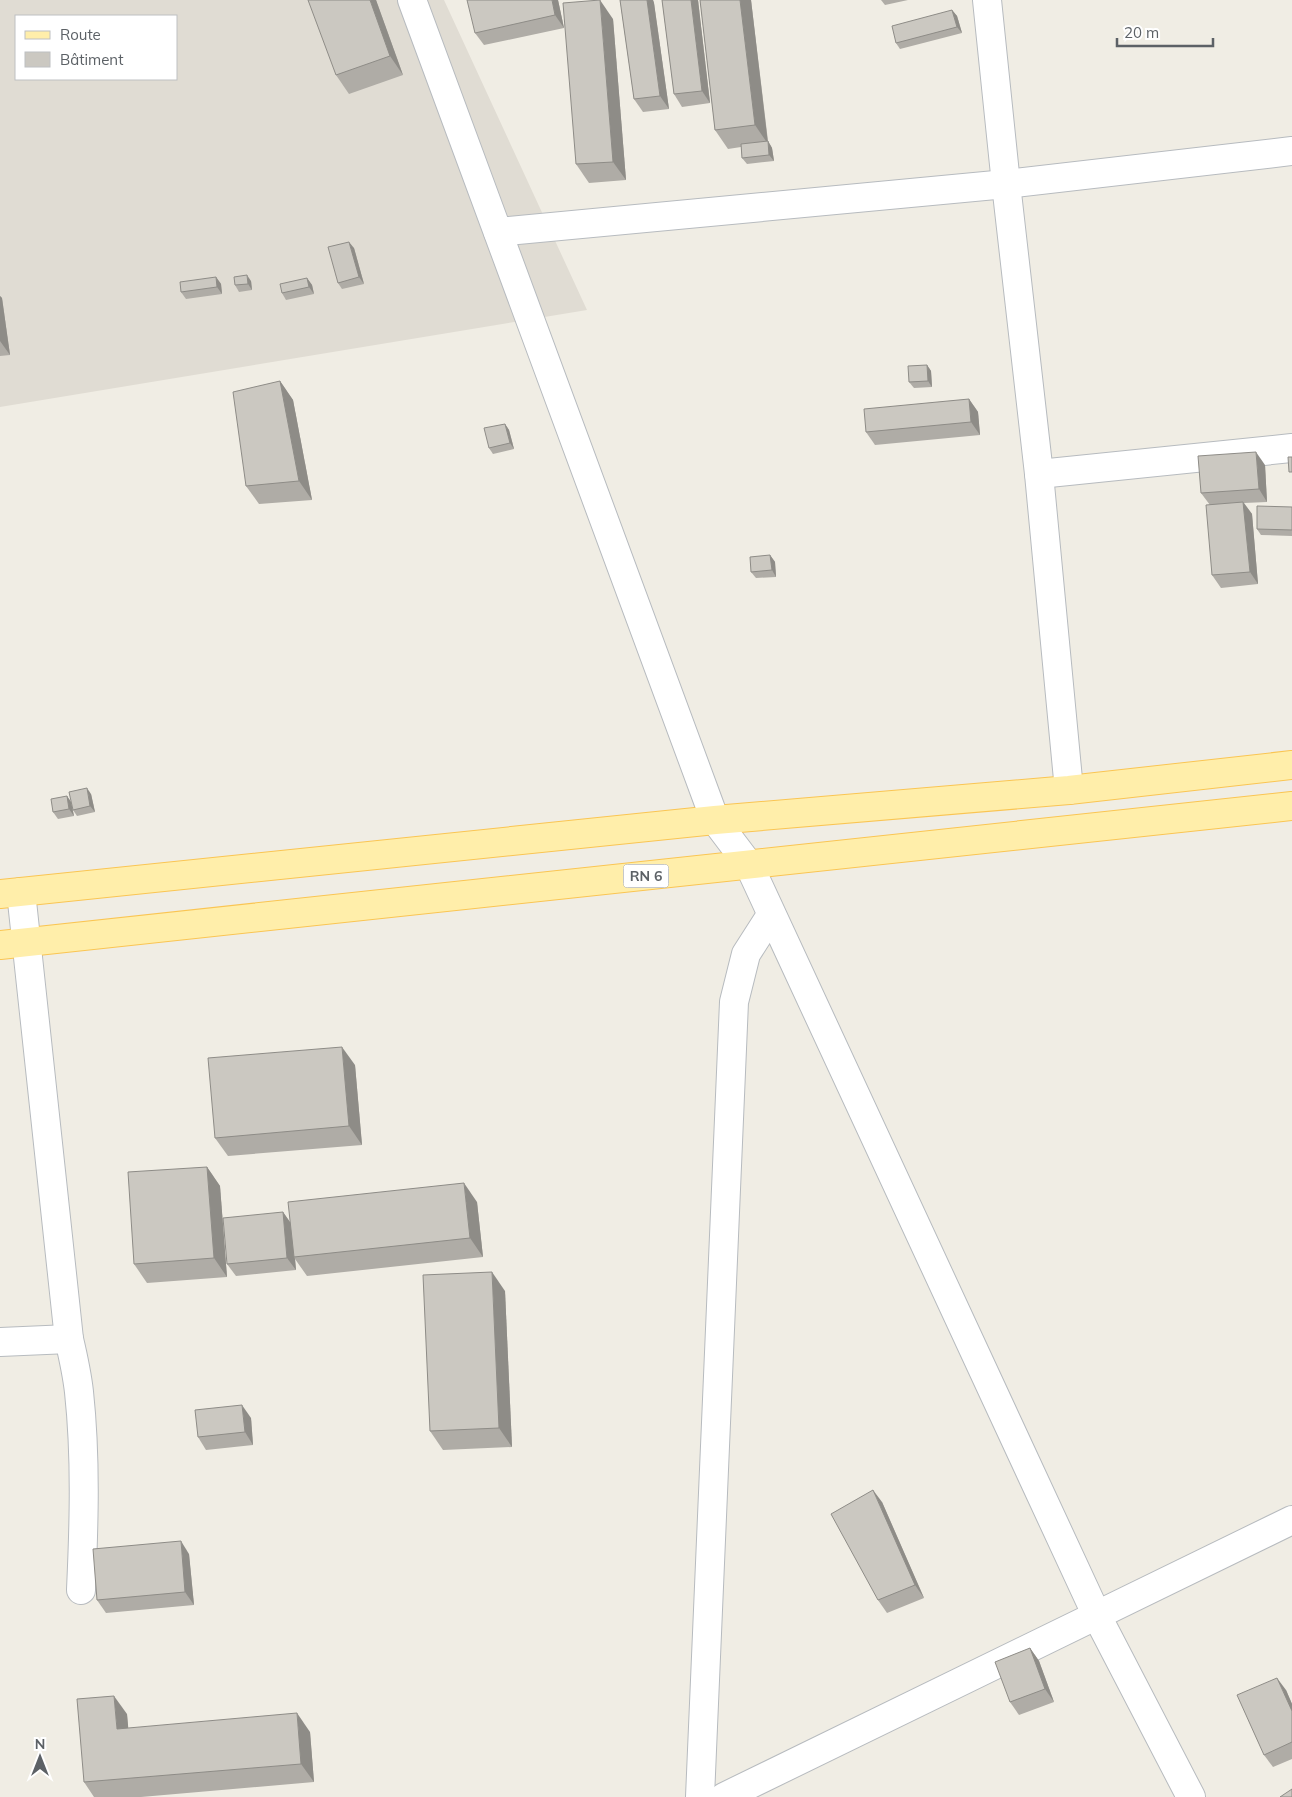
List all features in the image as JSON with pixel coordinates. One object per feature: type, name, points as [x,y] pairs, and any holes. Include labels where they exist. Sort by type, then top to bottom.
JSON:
[{"type":"main road","points":[[11,893],[715,820],[1069,790],[1292,765]]},
{"type":"main road","name":"RN 6","points":[[13,944],[1292,806]]},
{"type":"street","points":[[412,0],[715,820],[748,865],[1097,1616],[1191,1797]]},
{"type":"street","points":[[987,0],[1006,184],[1040,474],[1069,790]]},
{"type":"street","points":[[498,232],[1006,184],[1292,151]]},
{"type":"street","points":[[1040,474],[1292,448]]},
{"type":"street","points":[[11,893],[13,944],[69,1339],[79,1390],[83,1443],[84,1520],[81,1590]]},
{"type":"street","points":[[700,1797],[734,1002],[746,954],[771,915]]},
{"type":"street","points":[[0,1342],[69,1339]]},
{"type":"street","points":[[724,1797],[1292,1520]]},
{"type":"shaded area","points":[[0,0],[444,0],[587,310],[0,407]]},
{"type":"building","points":[[308,0],[370,0],[390,56],[336,75]]},
{"type":"building","points":[[467,0],[552,0],[555,15],[475,33]]},
{"type":"building","points":[[600,0],[613,162],[576,164],[563,3]]},
{"type":"building","points":[[620,0],[647,0],[660,96],[634,99]]},
{"type":"building","points":[[662,0],[691,0],[702,91],[674,94]]},
{"type":"building","points":[[700,0],[740,0],[755,125],[715,130]]},
{"type":"building","points":[[952,10],[957,27],[896,43],[892,26]]},
{"type":"building","points":[[768,141],[769,155],[742,158],[741,144]]},
{"type":"building","points":[[349,242],[359,277],[338,283],[328,247]]},
{"type":"building","points":[[247,275],[248,284],[235,285],[234,277]]},
{"type":"building","points":[[216,277],[217,287],[181,292],[180,282]]},
{"type":"building","points":[[307,278],[309,287],[282,293],[280,284]]},
{"type":"building","points":[[927,365],[928,381],[909,382],[908,366]]},
{"type":"building","points":[[280,381],[299,481],[246,486],[233,392]]},
{"type":"building","points":[[969,399],[971,422],[866,432],[864,409]]},
{"type":"building","points":[[505,424],[510,443],[489,448],[484,428]]},
{"type":"building","points":[[1256,452],[1259,489],[1201,493],[1198,456]]},
{"type":"building","points":[[1288,457],[1292,457],[1292,472],[1289,472]]},
{"type":"building","points":[[1243,502],[1250,572],[1212,575],[1206,505]]},
{"type":"building","points":[[1257,506],[1292,507],[1292,530],[1257,529]]},
{"type":"building","points":[[770,555],[772,570],[751,572],[750,557]]},
{"type":"building","points":[[87,788],[90,806],[73,810],[69,792]]},
{"type":"building","points":[[67,796],[69,809],[53,812],[51,799]]},
{"type":"building","points":[[342,1047],[349,1126],[215,1138],[208,1058]]},
{"type":"building","points":[[207,1167],[214,1258],[134,1264],[128,1172]]},
{"type":"building","points":[[464,1183],[470,1238],[294,1257],[288,1202]]},
{"type":"building","points":[[283,1212],[287,1258],[227,1264],[223,1218]]},
{"type":"building","points":[[492,1272],[499,1428],[430,1431],[423,1275]]},
{"type":"building","points":[[242,1405],[245,1432],[198,1437],[195,1410]]},
{"type":"building","points":[[873,1490],[915,1585],[878,1600],[831,1514]]},
{"type":"building","points":[[181,1541],[185,1592],[97,1600],[93,1549]]},
{"type":"building","points":[[1030,1648],[1045,1689],[1010,1702],[995,1662]]},
{"type":"building","points":[[1277,1678],[1292,1711],[1292,1742],[1264,1755],[1237,1695]]},
{"type":"building","points":[[114,1696],[117,1729],[297,1713],[301,1764],[84,1782],[77,1699]]},
{"type":"building","points":[[1292,1789],[1292,1797],[1280,1797]]}]
